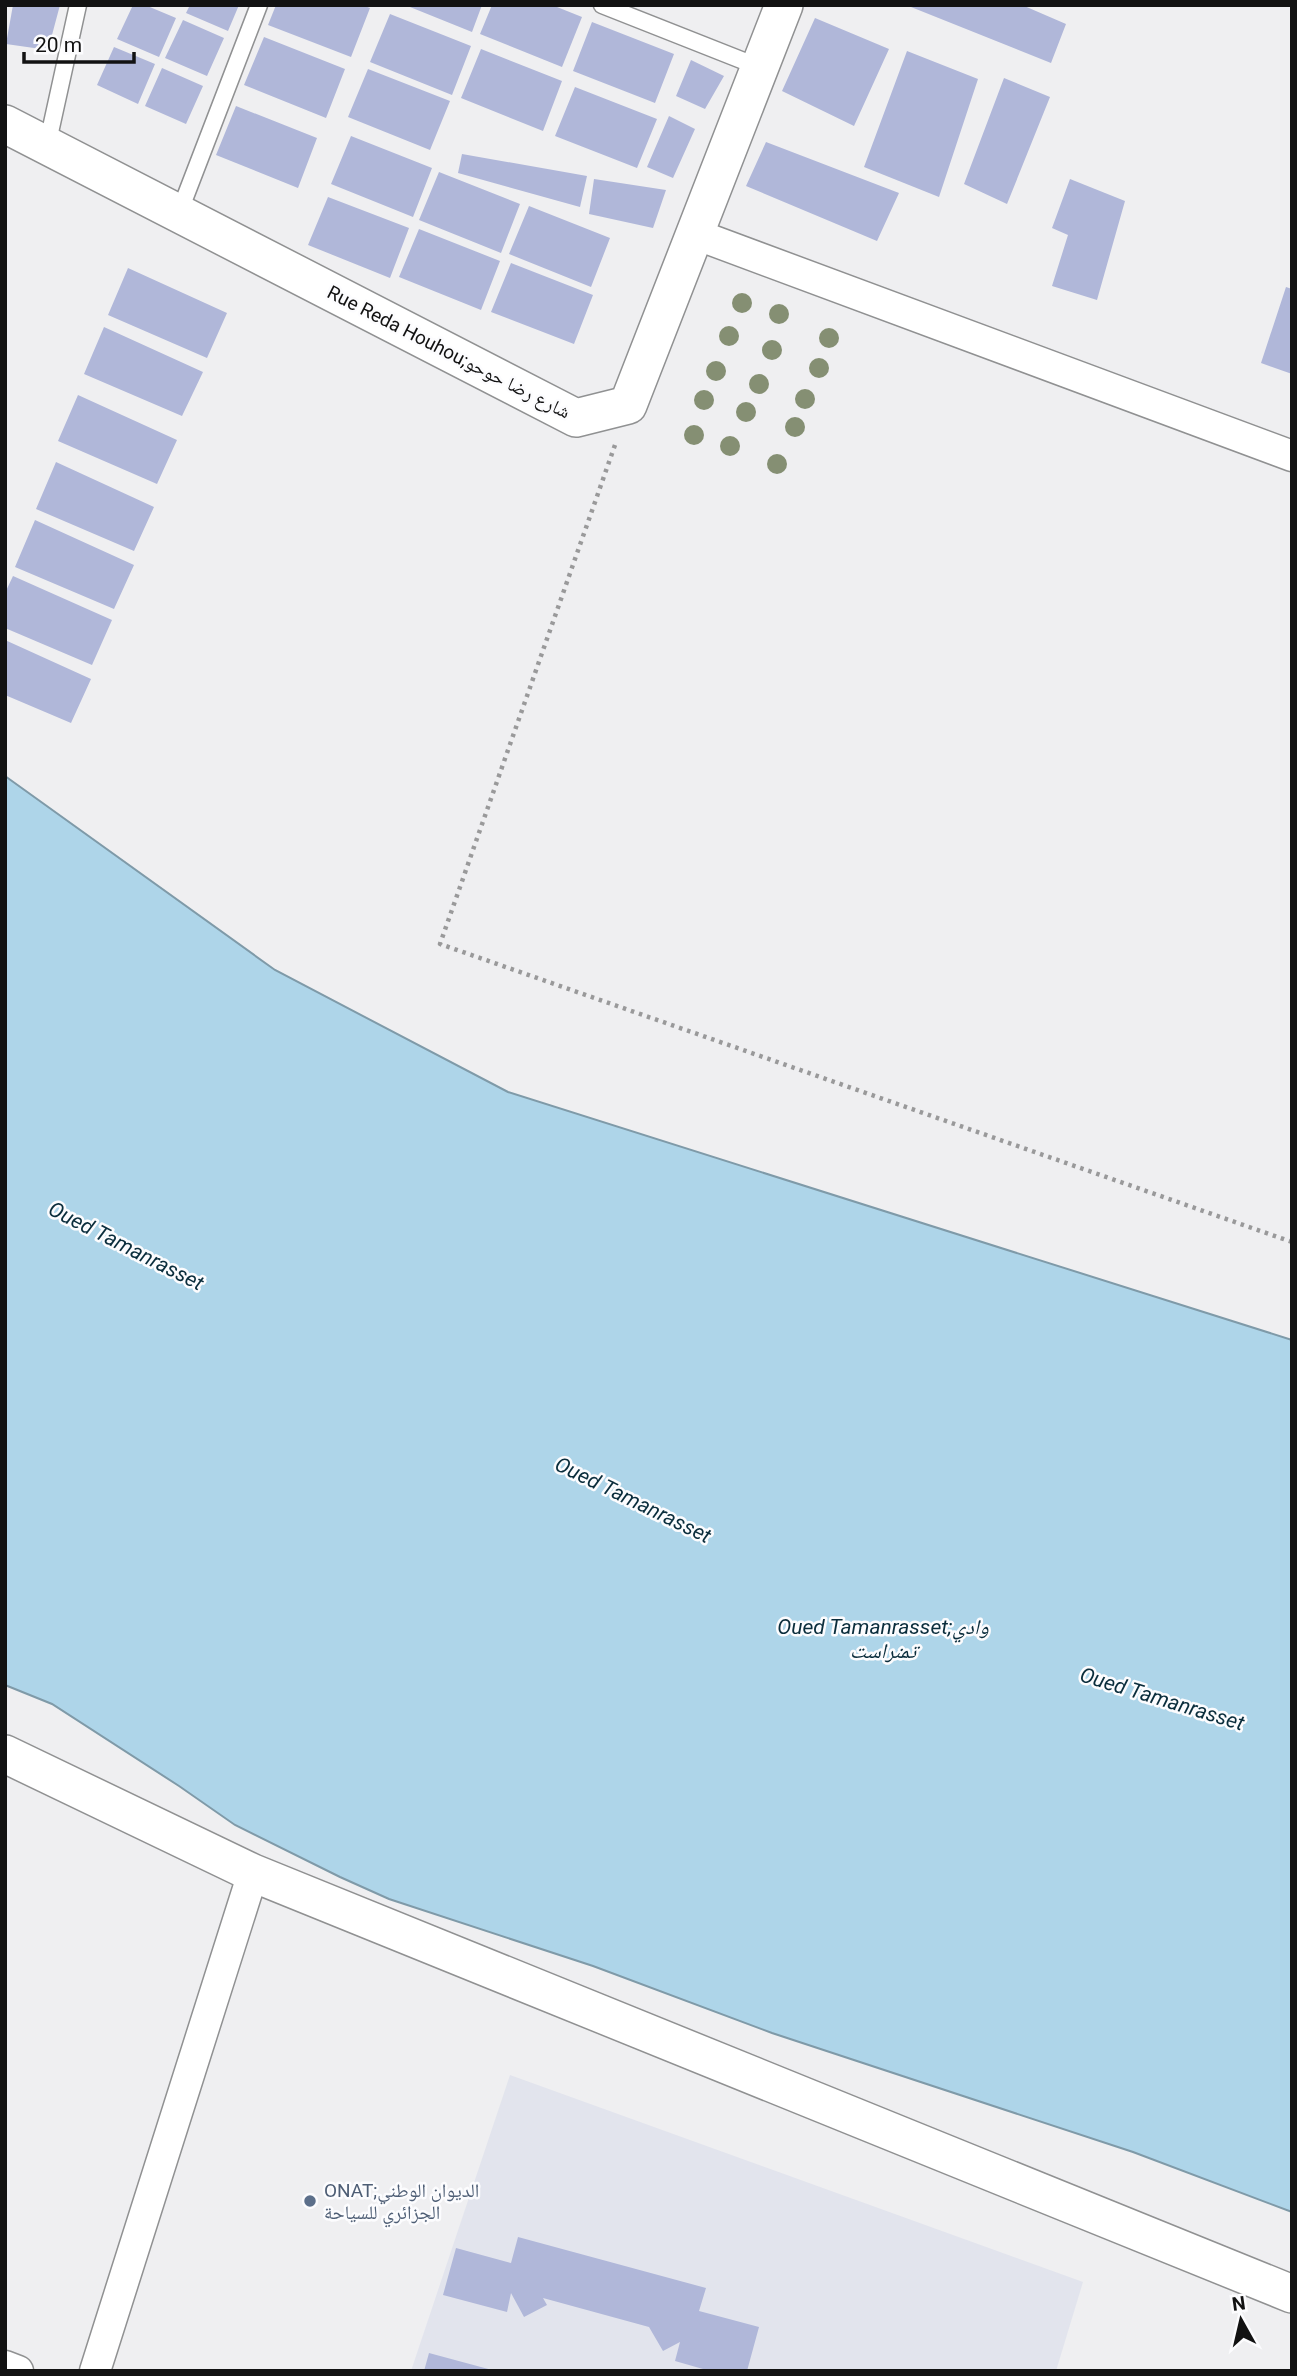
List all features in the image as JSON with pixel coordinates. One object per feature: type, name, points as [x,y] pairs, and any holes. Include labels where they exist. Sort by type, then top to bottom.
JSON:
[{"type":"street","points":[[628,405],[784,5]]},
{"type":"street","name":"Rue Reda Houhou;شارع رضا حوحو","points":[[5,124],[576,418],[628,405]]},
{"type":"street","points":[[695,234],[1292,456]]},
{"type":"street","points":[[5,1755],[253,1873],[1292,2294]]},
{"type":"street","points":[[95,2371],[253,1873]]},
{"type":"street","points":[[5,2366],[19,2371]]},
{"type":"lane","points":[[47,146],[78,5]]},
{"type":"lane","points":[[179,213],[259,5]]},
{"type":"lane","points":[[603,5],[759,67]]},
{"type":"path","points":[[628,405],[440,944],[1292,1242]]},
{"type":"shaded area","points":[[510,2075],[1083,2282],[1056,2371],[411,2371]]},
{"type":"water","name":"Oued Tamanrasset;وادي تمنراست","points":[[5,776],[275,970],[508,1092],[1292,1340],[1292,2212],[1133,2152],[772,2033],[593,1966],[389,1899],[235,1825],[52,1704],[5,1685]]},
{"type":"building","points":[[13,5],[60,5],[48,50],[6,44]]},
{"type":"building","points":[[133,5],[145,5],[176,18],[159,57],[117,39]]},
{"type":"building","points":[[190,5],[239,5],[228,31],[186,13]]},
{"type":"building","points":[[276,5],[362,5],[370,8],[351,57],[268,25]]},
{"type":"building","points":[[405,5],[482,5],[472,32]]},
{"type":"building","points":[[492,5],[552,5],[582,17],[562,67],[480,34]]},
{"type":"building","points":[[906,5],[1022,5],[1066,24],[1051,63]]},
{"type":"building","points":[[390,14],[471,46],[452,95],[370,62]]},
{"type":"building","points":[[815,18],[889,49],[854,126],[782,91]]},
{"type":"building","points":[[183,20],[224,38],[207,76],[165,58]]},
{"type":"building","points":[[592,22],[674,54],[655,103],[573,71]]},
{"type":"building","points":[[264,37],[345,69],[326,118],[244,85]]},
{"type":"building","points":[[114,47],[155,64],[138,104],[97,85]]},
{"type":"building","points":[[481,49],[562,81],[543,131],[461,98]]},
{"type":"building","points":[[907,51],[978,79],[939,197],[864,167]]},
{"type":"building","points":[[691,60],[724,76],[705,109],[676,96]]},
{"type":"building","points":[[162,68],[203,86],[186,124],[145,106]]},
{"type":"building","points":[[368,69],[450,101],[430,150],[348,117]]},
{"type":"building","points":[[1004,78],[1050,97],[1007,204],[964,184]]},
{"type":"building","points":[[575,87],[657,119],[637,168],[555,136]]},
{"type":"building","points":[[236,106],[317,138],[298,188],[216,155]]},
{"type":"building","points":[[669,116],[695,129],[673,178],[647,167]]},
{"type":"building","points":[[351,136],[432,168],[413,217],[331,184]]},
{"type":"building","points":[[766,142],[899,193],[877,241],[746,186]]},
{"type":"building","points":[[462,154],[587,176],[580,207],[458,173]]},
{"type":"building","points":[[439,172],[520,204],[501,253],[419,220]]},
{"type":"building","points":[[594,179],[666,190],[653,228],[589,214]]},
{"type":"building","points":[[1070,179],[1125,201],[1097,300],[1052,286],[1068,235],[1052,228]]},
{"type":"building","points":[[328,197],[409,228],[390,278],[308,245]]},
{"type":"building","points":[[529,206],[610,238],[591,287],[509,254]]},
{"type":"building","points":[[419,229],[500,261],[481,310],[399,277]]},
{"type":"building","points":[[511,263],[593,295],[574,344],[491,312]]},
{"type":"building","points":[[128,268],[227,313],[207,358],[108,315]]},
{"type":"building","points":[[1286,287],[1292,289],[1292,374],[1261,363]]},
{"type":"building","points":[[104,327],[203,372],[182,416],[84,374]]},
{"type":"building","points":[[78,395],[177,440],[157,484],[58,441]]},
{"type":"building","points":[[56,462],[154,507],[134,551],[36,509]]},
{"type":"building","points":[[35,520],[134,565],[114,609],[15,567]]},
{"type":"building","points":[[13,576],[112,620],[92,665],[5,628],[5,593]]},
{"type":"building","points":[[5,640],[91,679],[71,723],[5,695]]},
{"type":"building","points":[[518,2237],[706,2288],[699,2311],[759,2327],[747,2371],[710,2371],[675,2361],[680,2342],[663,2351],[649,2327],[543,2298],[547,2305],[524,2317],[511,2293],[507,2312],[443,2295],[456,2248],[511,2263]]},
{"type":"building","points":[[429,2353],[492,2370],[492,2371],[424,2371]]},
{"type":"place","name":"ONAT;الديوان الوطني الجزائري للسياحة","points":[[310,2201]]},
{"type":"water label","name":"Oued Tamanrasset","points":[[126,1246]]},
{"type":"water label","name":"Oued Tamanrasset","points":[[633,1500]]},
{"type":"water label","name":"Oued Tamanrasset","points":[[1162,1699]]}]
